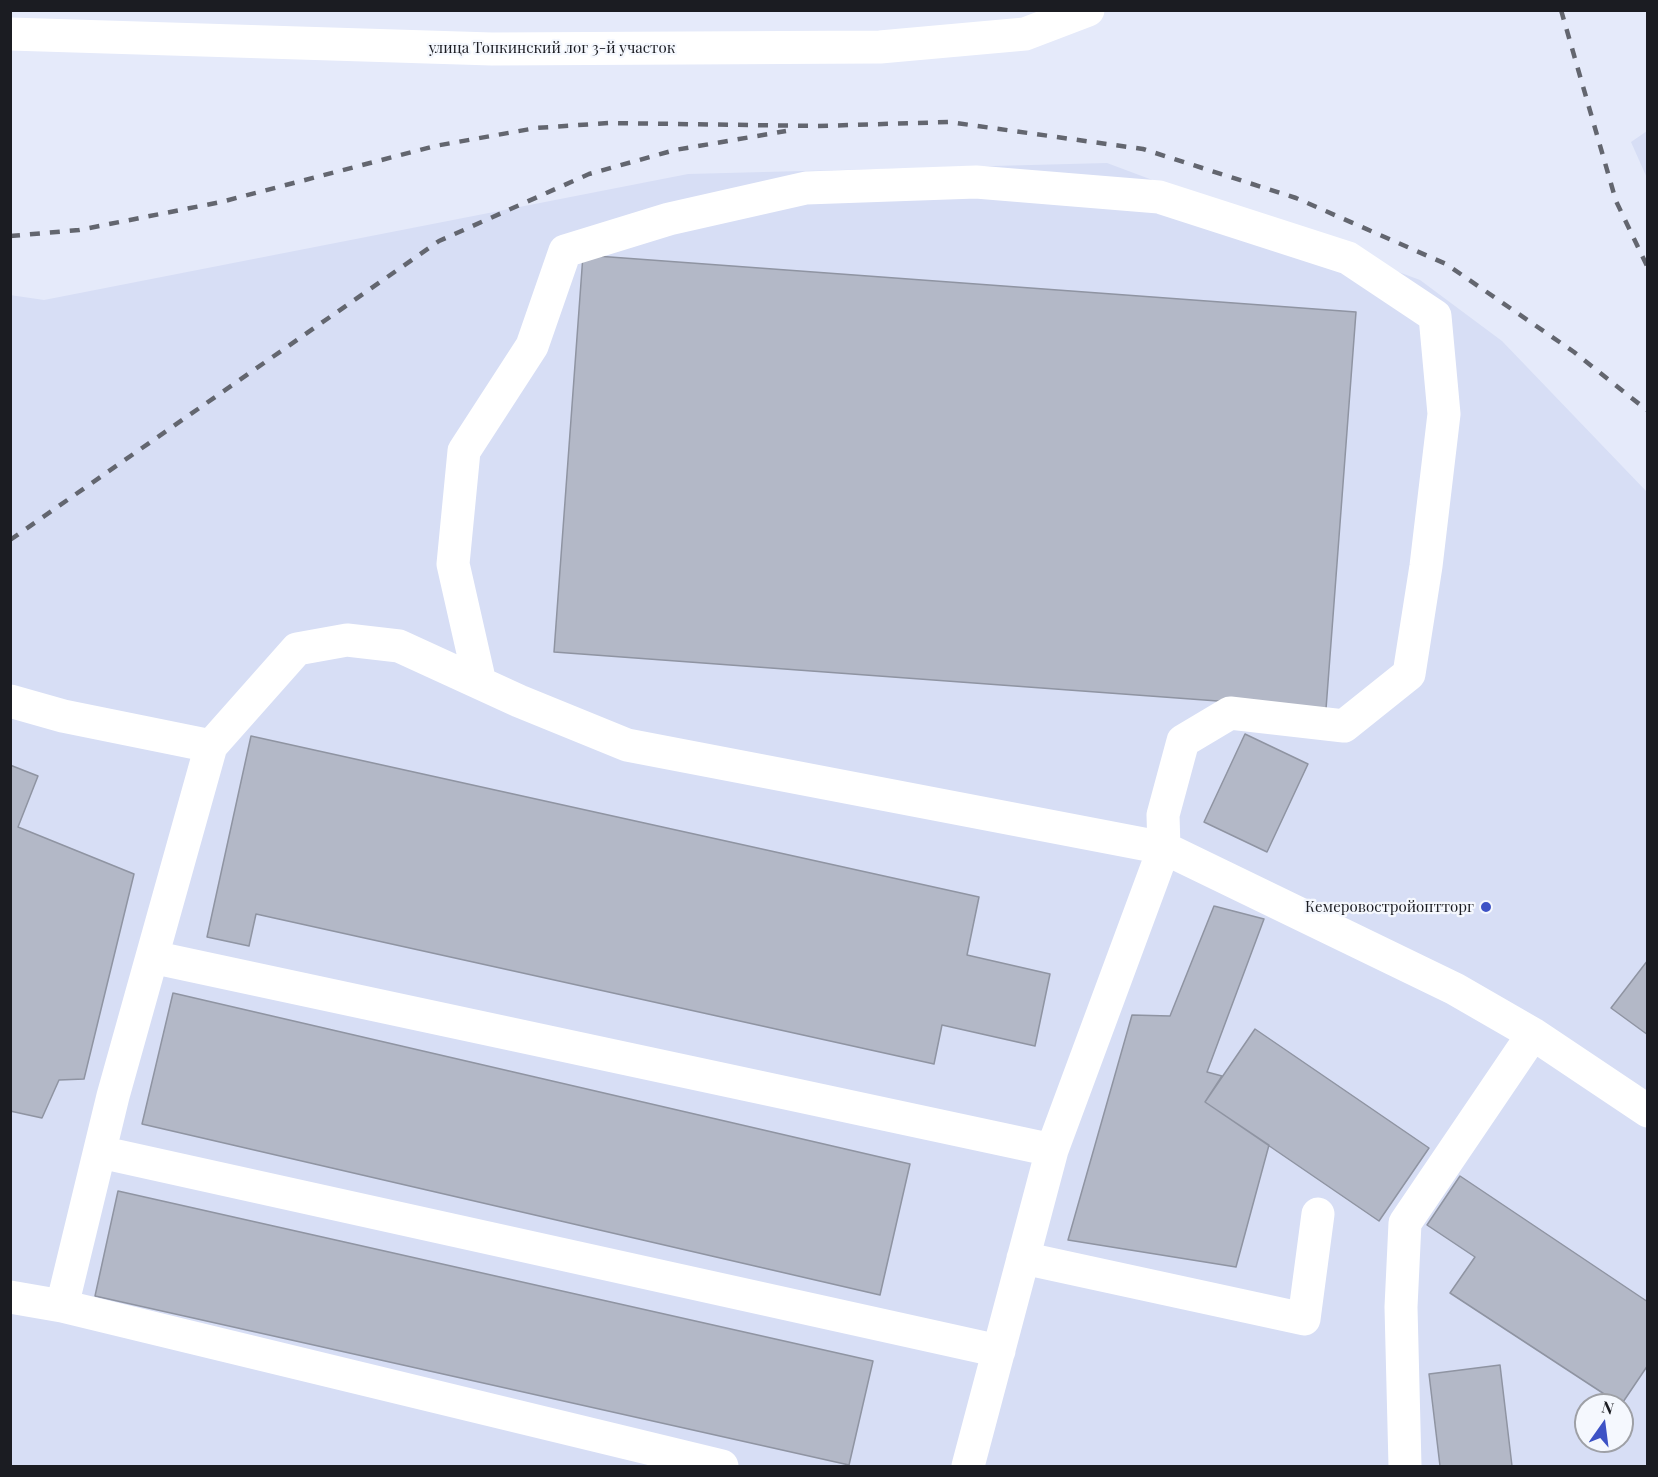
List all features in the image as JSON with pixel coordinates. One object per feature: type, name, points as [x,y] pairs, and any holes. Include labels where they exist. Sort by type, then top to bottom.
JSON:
[{"type":"street","name":"улица Топкинский лог 3-й участок","points":[[10,34],[492,50],[880,47],[1025,34],[1088,10]]},
{"type":"street","points":[[480,683],[453,564],[464,451],[532,346],[565,251],[669,219],[806,188],[976,182],[1159,197],[1348,258],[1435,316],[1444,414],[1426,566],[1409,674],[1344,726],[1230,713],[1183,741],[1163,815],[1164,848],[1052,1150],[968,1467]]},
{"type":"street","points":[[62,1306],[152,957],[212,746],[297,648],[347,640],[399,646],[627,745],[1164,848],[1455,988],[1533,1034],[1647,1111]]},
{"type":"street","points":[[10,701],[63,716],[212,746]]},
{"type":"street","points":[[152,957],[1052,1150]]},
{"type":"street","points":[[1405,1467],[1401,1307],[1405,1223],[1533,1034]]},
{"type":"street","points":[[100,1152],[999,1351]]},
{"type":"street","points":[[1023,1258],[1304,1319],[1318,1214]]},
{"type":"street","points":[[10,1297],[62,1306],[722,1467]]},
{"type":"shaded area","points":[[1647,131],[1647,178],[1631,142]]},
{"type":"shaded area","points":[[1107,163],[1420,280],[1502,341],[1647,492],[1647,1466],[11,1466],[10,295],[44,300],[688,174]]},
{"type":"building","points":[[583,255],[1356,312],[1326,709],[554,652]]},
{"type":"building","points":[[1245,734],[1308,764],[1267,852],[1204,822]]},
{"type":"building","points":[[251,736],[979,897],[967,955],[1050,974],[1035,1046],[942,1025],[934,1064],[256,914],[249,946],[207,937]]},
{"type":"building","points":[[10,765],[38,776],[18,827],[134,874],[84,1079],[59,1080],[42,1118],[10,1111]]},
{"type":"building","points":[[1214,906],[1264,919],[1207,1072],[1222,1076],[1205,1102],[1269,1145],[1236,1267],[1068,1240],[1132,1015],[1170,1016]]},
{"type":"building","points":[[1648,960],[1648,1035],[1611,1008]]},
{"type":"building","points":[[173,993],[910,1164],[880,1295],[142,1124]]},
{"type":"building","points":[[1255,1029],[1429,1148],[1379,1221],[1205,1102]]},
{"type":"building","points":[[1460,1176],[1648,1302],[1648,1365],[1629,1393],[1603,1393],[1450,1293],[1475,1257],[1427,1225]]},
{"type":"building","points":[[118,1191],[873,1361],[849,1465],[95,1296]]},
{"type":"building","points":[[1500,1365],[1512,1466],[1440,1466],[1429,1374]]},
{"type":"railway","points":[[1561,10],[1616,201],[1648,268]]},
{"type":"railway","points":[[10,236],[79,230],[221,202],[435,146],[536,128],[609,123],[818,126],[949,122],[1143,149],[1296,198],[1446,264],[1574,352],[1648,411]]},
{"type":"railway","points":[[10,540],[439,241],[589,174],[675,150],[786,131]]},
{"type":"place","name":"Кемеровостройоптторг","points":[[1486,907]]}]
